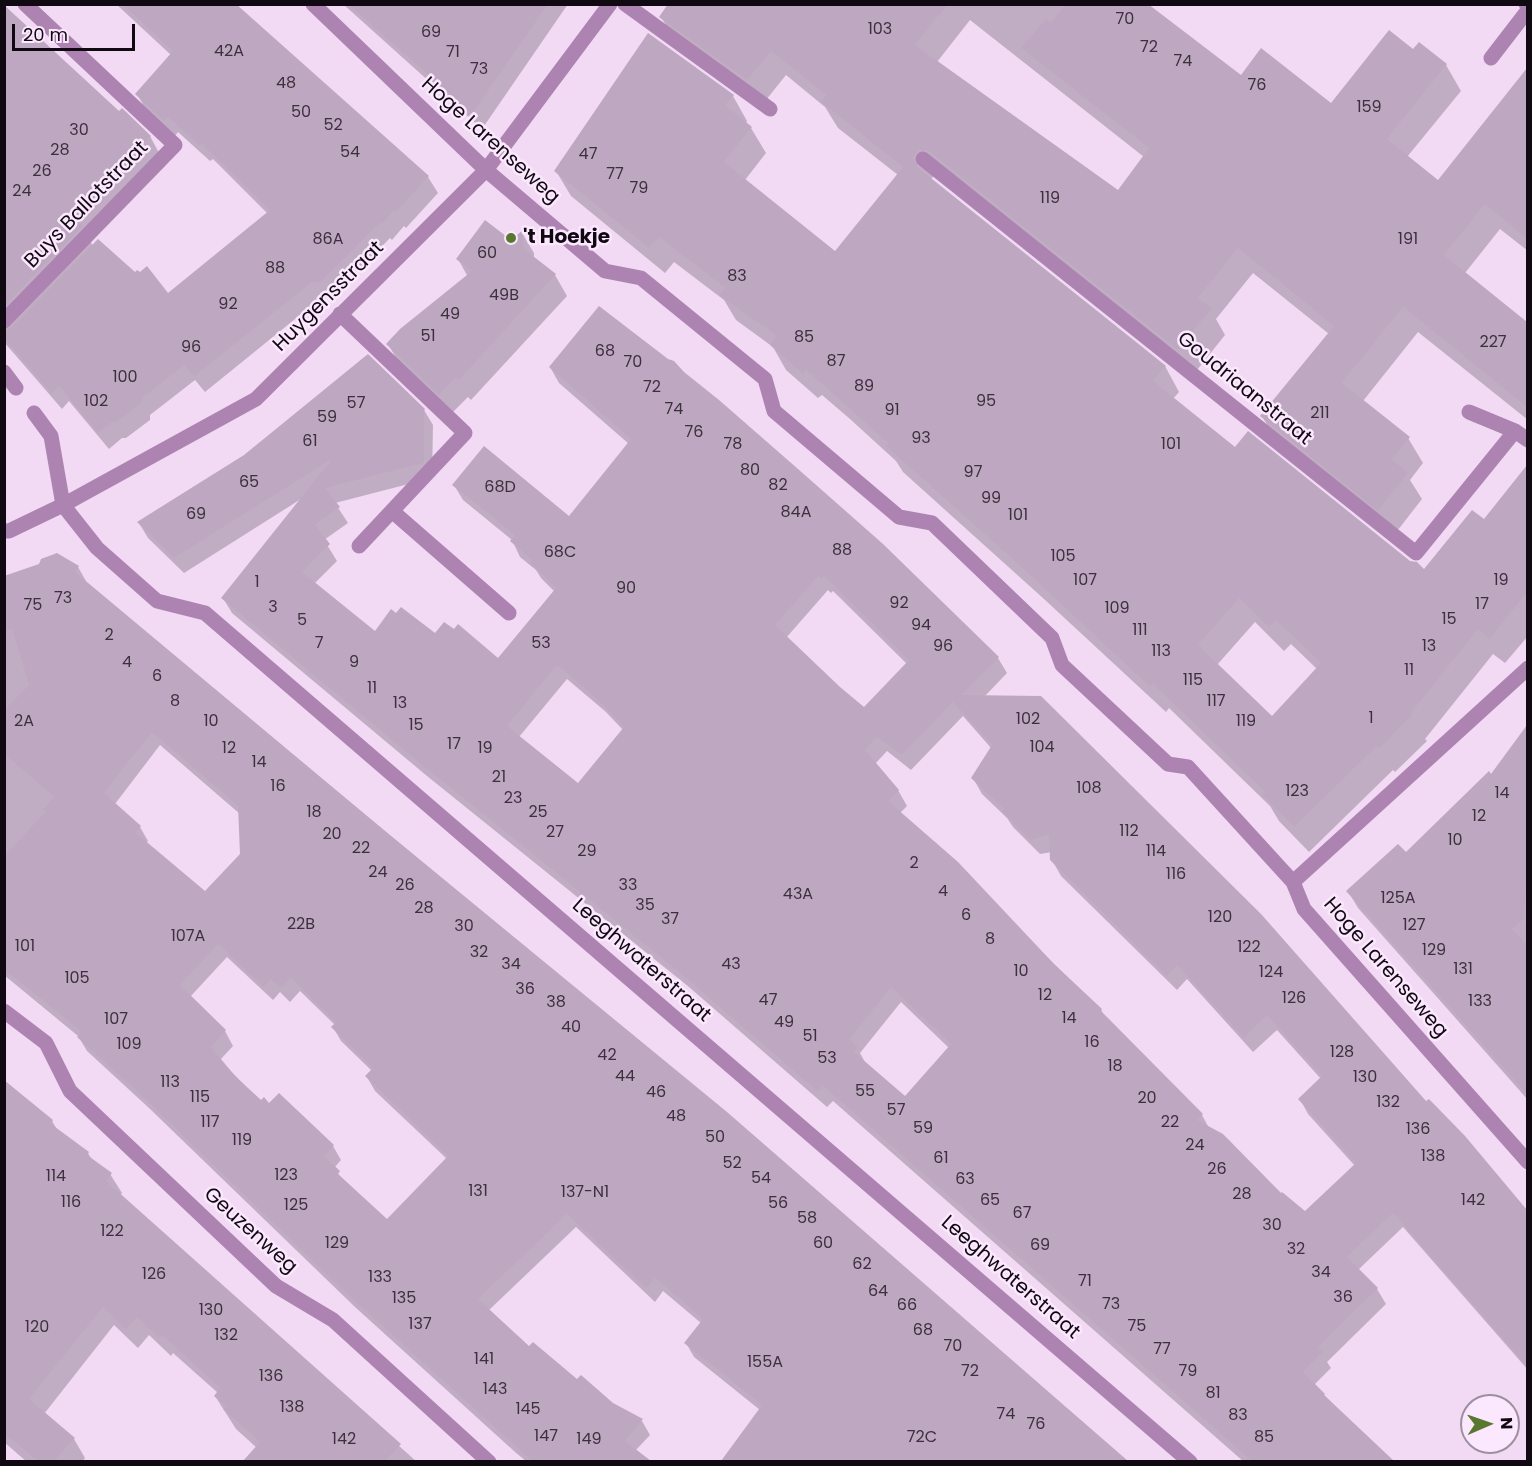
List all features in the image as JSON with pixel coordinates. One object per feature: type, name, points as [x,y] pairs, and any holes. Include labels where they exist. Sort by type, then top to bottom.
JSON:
[{"type":"street","name":"Buys Ballotstraat","points":[[4,321],[175,144],[25,4]]},
{"type":"street","name":"Hoge Larenseweg","points":[[313,4],[486,170],[605,271],[641,278],[765,379],[774,411],[899,518],[932,523],[1052,638],[1062,665],[1168,764],[1188,767],[1293,882],[1304,909],[1527,1162]]},
{"type":"street","name":"Huygensstraat","points":[[4,531],[63,505],[256,399],[486,170],[610,4]]},
{"type":"street","points":[[625,4],[770,109]]},
{"type":"street","points":[[1491,58],[1527,10]]},
{"type":"street","name":"Goudriaanstraat","points":[[923,159],[1416,554],[1521,436],[1469,412]]},
{"type":"street","points":[[340,314],[465,432],[359,546]]},
{"type":"street","points":[[4,372],[16,388]]},
{"type":"street","points":[[34,413],[51,436],[63,505]]},
{"type":"street","name":"Leeghwaterstraat","points":[[63,505],[97,548],[157,601],[205,614],[1190,1461]]},
{"type":"street","points":[[392,511],[509,613]]},
{"type":"street","points":[[1293,882],[1527,668]]},
{"type":"street","name":"Geuzenweg","points":[[4,1011],[46,1043],[70,1091],[276,1286],[333,1320],[489,1461]]},
{"type":"building","points":[[122,4],[236,4],[429,176],[396,212],[394,210],[382,224],[380,223],[321,282],[312,282],[194,377],[185,365],[142,398],[141,403],[117,422],[112,422],[98,433],[59,386],[52,394],[4,338],[4,330],[11,328],[98,239],[135,272],[137,270],[140,272],[147,266],[168,293],[270,210],[202,144],[200,146],[168,117],[164,121],[135,94],[173,51]]},
{"type":"building","points":[[348,4],[548,4],[472,114]]},
{"type":"building","points":[[668,4],[948,4],[915,45],[1118,190],[1149,148],[1021,48],[1046,19],[1051,23],[1065,4],[1148,4],[1241,75],[1261,48],[1331,103],[1389,30],[1413,49],[1419,42],[1447,64],[1387,139],[1438,180],[1527,68],[1527,239],[1485,204],[1444,255],[1527,322],[1527,407],[1403,307],[1342,383],[1410,437],[1392,459],[1408,473],[1378,511],[1260,416],[1334,326],[1238,248],[1198,298],[1212,308],[1178,350],[929,151],[919,150],[913,158],[917,167],[1166,366],[1153,381],[1235,447],[1248,431],[1410,561],[1417,562],[1424,569],[1472,510],[1484,519],[1527,465],[1527,592],[1490,639],[1478,629],[1411,713],[1413,714],[1380,748],[1377,746],[1294,827],[1262,795],[1265,792],[1153,684],[1150,687],[1028,573],[886,446],[888,443],[806,370],[803,374],[770,345],[777,336],[719,295],[725,288],[659,237],[649,248],[554,171],[648,33],[734,95],[725,105],[752,127],[724,162],[835,251],[903,167],[821,102],[826,95],[771,51],[747,80],[659,17]],"holes":[[[1239,598],[1269,627],[1276,620],[1321,663],[1272,716],[1198,645]]]},
{"type":"building","points":[[4,5],[119,111],[122,108],[151,136],[75,219],[83,226],[4,306]]},
{"type":"building","points":[[485,220],[511,240],[523,230],[524,249],[556,274],[459,380],[456,377],[439,395],[386,344],[400,329],[472,271],[456,259]]},
{"type":"building","points":[[599,306],[668,359],[674,361],[883,544],[999,657],[962,695],[1041,696],[1261,914],[1426,1101],[1429,1099],[1465,1136],[1527,1210],[1527,1366],[1393,1213],[1347,1257],[1378,1288],[1318,1347],[1323,1352],[1303,1372],[1394,1461],[1252,1461],[823,1086],[818,1092],[679,972],[416,760],[221,598],[332,459],[174,558],[137,522],[244,455],[368,354],[425,409],[424,463],[325,488],[340,507],[315,525],[330,544],[302,572],[375,631],[391,609],[396,613],[401,607],[435,633],[444,622],[454,629],[458,624],[498,658],[556,588],[530,563],[532,560],[510,541],[515,535],[452,485],[484,446],[569,516],[631,439],[549,367]],"holes":[[[818,576],[822,579],[824,576],[909,660],[864,707],[775,625]],[[557,665],[595,697],[624,727],[578,783],[507,726]],[[953,702],[992,745],[971,778],[1004,809],[1002,811],[1030,840],[1049,835],[1050,860],[1167,976],[1177,965],[1244,1038],[1267,1015],[1322,1076],[1298,1099],[1356,1163],[1305,1211],[1281,1193],[1223,1134],[1197,1120],[1203,1114],[1101,1011],[1102,1009],[1054,964],[958,862],[888,801],[899,790],[865,750],[877,737],[902,755]],[[891,987],[951,1044],[905,1096],[854,1052],[858,1047],[850,1039]]]},
{"type":"building","points":[[57,553],[79,566],[75,572],[727,1112],[1128,1461],[721,1461],[762,1405],[684,1343],[703,1319],[655,1278],[646,1288],[567,1214],[478,1299],[529,1346],[533,1342],[577,1379],[581,1375],[613,1403],[643,1419],[625,1441],[651,1461],[532,1461],[345,1292],[139,1093],[77,1037],[82,1032],[4,969],[4,857],[45,812],[43,810],[54,797],[4,754],[4,710],[29,685],[12,629],[4,632],[4,576],[39,564],[41,559]],"holes":[[[152,732],[238,806],[240,854],[205,891],[136,833],[141,826],[104,793]],[[218,944],[264,987],[271,979],[281,988],[291,978],[336,1022],[331,1027],[373,1068],[365,1076],[448,1156],[387,1219],[338,1174],[340,1171],[324,1156],[334,1145],[279,1093],[269,1103],[264,1097],[261,1100],[235,1076],[211,1047],[226,1030],[180,985]]]},
{"type":"building","points":[[1527,725],[1527,865],[1524,919],[1512,929],[1527,945],[1527,1094],[1346,891],[1398,844],[1406,852],[1489,771],[1491,774]]},
{"type":"building","points":[[4,1080],[53,1120],[51,1124],[89,1152],[87,1155],[112,1173],[106,1181],[401,1444],[385,1461],[243,1461],[260,1442],[223,1409],[226,1406],[214,1396],[220,1388],[162,1335],[159,1338],[137,1317],[126,1330],[103,1307],[29,1399],[75,1438],[54,1461],[38,1461],[4,1433]]},
{"type":"place","name":"'t Hoekje","points":[[511,238]]}]
